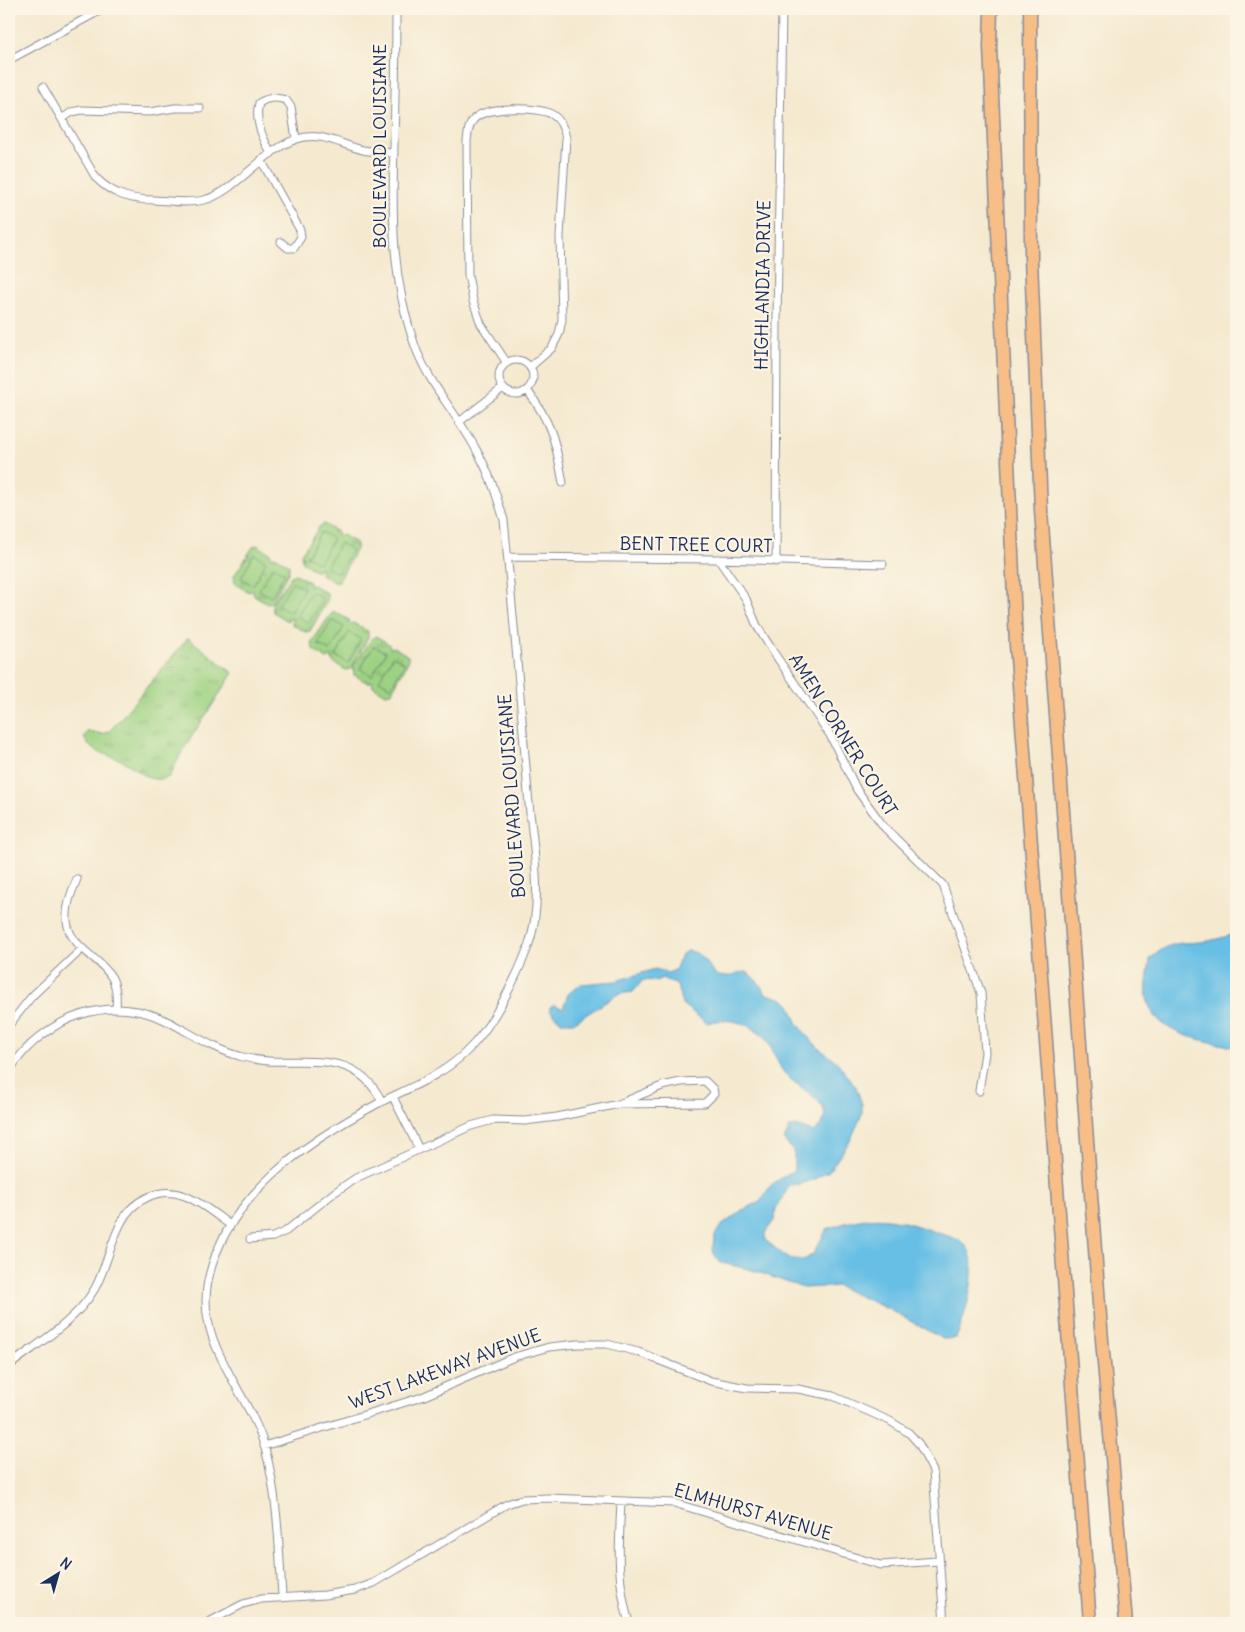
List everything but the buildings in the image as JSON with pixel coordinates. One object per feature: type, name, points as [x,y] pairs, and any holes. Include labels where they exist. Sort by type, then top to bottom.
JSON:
[{"type":"highway","points":[[991,9],[991,57],[1016,645],[1090,1623]]},
{"type":"highway","points":[[1030,9],[1031,258],[1041,510],[1098,1284],[1126,1623]]},
{"type":"street","points":[[9,60],[103,9]]},
{"type":"street","name":"BOULEVARD LOUISIANE","points":[[282,1596],[278,1525],[264,1446],[249,1409],[227,1372],[213,1338],[207,1312],[207,1285],[214,1256],[230,1225],[265,1184],[296,1156],[329,1131],[449,1067],[470,1048],[486,1028],[515,976],[529,945],[536,910],[535,874],[504,520],[494,487],[478,452],[428,372],[416,348],[405,316],[396,274],[392,221],[396,9]]},
{"type":"street","name":"HIGHLANDIA DRIVE","points":[[776,562],[777,322],[782,9]]},
{"type":"street","points":[[43,87],[63,118],[96,178],[119,196],[144,200],[191,202],[206,200],[222,191],[261,160],[296,139],[326,137],[363,150],[394,153]]},
{"type":"street","points":[[271,154],[259,129],[256,112],[259,103],[266,99],[277,98],[286,100],[291,107],[296,139]]},
{"type":"street","points":[[63,118],[72,112],[82,110],[150,112],[200,108]]},
{"type":"street","points":[[507,363],[481,324],[473,301],[468,275],[467,141],[473,119],[491,110],[540,110],[558,118],[564,128],[566,138],[560,236],[562,320],[559,334],[552,348],[530,367]]},
{"type":"street","points":[[261,160],[300,230],[301,237],[294,248],[288,248],[281,242]]},
{"type":"street","points":[[518,360],[530,367],[533,380],[527,390],[515,394],[503,388],[500,376],[507,363],[518,360]]},
{"type":"street","points":[[458,422],[503,388]]},
{"type":"street","points":[[527,390],[547,420],[555,440],[563,483]]},
{"type":"street","name":"BENT TREE COURT","points":[[508,556],[883,564]]},
{"type":"street","name":"AMEN CORNER COURT","points":[[718,559],[746,599],[757,626],[774,653],[830,735],[857,790],[884,827],[943,885],[982,993],[985,1053],[979,1091]]},
{"type":"street","points":[[77,879],[69,901],[67,916],[69,928],[82,949],[111,976],[116,987],[116,1009]]},
{"type":"street","points":[[9,1025],[32,996],[82,949]]},
{"type":"street","points":[[9,1071],[11,1062],[20,1053],[56,1024],[94,1011],[116,1009],[153,1015],[218,1049],[245,1058],[327,1061],[349,1068],[366,1077],[382,1102]]},
{"type":"street","points":[[250,1239],[273,1237],[286,1231],[334,1192],[356,1178],[471,1126],[493,1120],[525,1121],[557,1117],[619,1104],[705,1103],[714,1094],[713,1089],[705,1081],[682,1082],[646,1092],[619,1104]]},
{"type":"street","points":[[393,1097],[419,1149]]},
{"type":"street","points":[[9,1366],[62,1326],[93,1291],[105,1267],[120,1223],[136,1202],[165,1193],[184,1195],[230,1225]]},
{"type":"street","name":"WEST LAKEWAY AVENUE","points":[[264,1446],[422,1397],[514,1357],[549,1347],[607,1344],[638,1352],[711,1381],[747,1388],[798,1389],[834,1396],[890,1421],[910,1433],[919,1444],[933,1471],[938,1561]]},
{"type":"street","name":"ELMHURST AVENUE","points":[[207,1623],[243,1604],[282,1596],[325,1595],[355,1590],[374,1582],[502,1507],[522,1499],[621,1500],[674,1503],[881,1565],[938,1561]]},
{"type":"street","points":[[621,1500],[618,1566],[621,1593],[629,1623]]},
{"type":"street","points":[[938,1561],[944,1623]]},
{"type":"green space","points":[[324,524],[337,532],[338,536],[342,535],[356,543],[356,549],[339,581],[334,582],[321,574],[320,568],[316,571],[302,562],[301,554],[320,526]]},
{"type":"green space","points":[[321,532],[333,539],[319,563],[307,556]]},
{"type":"green space","points":[[340,543],[352,550],[338,573],[326,567]]},
{"type":"green space","points":[[257,545],[270,553],[271,557],[275,556],[289,565],[289,571],[272,602],[267,603],[254,595],[253,590],[249,592],[235,584],[234,576],[253,547]]},
{"type":"green space","points":[[254,554],[266,561],[253,585],[241,578]]},
{"type":"green space","points":[[273,566],[285,573],[271,597],[259,590]]},
{"type":"green space","points":[[295,574],[309,582],[310,586],[313,585],[327,593],[328,599],[310,631],[305,632],[292,624],[291,618],[287,621],[273,612],[272,604],[291,576]]},
{"type":"green space","points":[[292,582],[304,588],[290,612],[278,605]]},
{"type":"green space","points":[[311,592],[323,599],[309,623],[297,616]]},
{"type":"green space","points":[[335,612],[349,620],[350,624],[353,623],[368,631],[368,637],[351,669],[346,670],[333,662],[331,657],[327,659],[313,650],[312,642],[331,614]]},
{"type":"green space","points":[[332,620],[344,627],[330,651],[318,644]]},
{"type":"green space","points":[[349,632],[361,639],[348,663],[336,656]]},
{"type":"green space","points":[[376,636],[389,644],[390,648],[394,647],[408,656],[408,662],[391,693],[386,694],[373,686],[372,681],[368,683],[354,675],[353,667],[372,638]]},
{"type":"green space","points":[[188,638],[233,673],[183,750],[169,777],[160,779],[150,778],[123,761],[91,747],[84,737],[88,731],[103,734],[110,731]]},
{"type":"green space","points":[[374,646],[386,652],[372,676],[360,669]]},
{"type":"green space","points":[[393,656],[405,663],[391,687],[379,680]]},
{"type":"water","points":[[1236,934],[1236,1048],[1185,1035],[1162,1023],[1154,1014],[1147,997],[1150,959],[1158,952],[1172,945],[1209,941]]},
{"type":"water","points":[[692,951],[701,956],[718,976],[747,972],[759,983],[765,993],[785,1000],[790,1005],[797,1022],[807,1036],[837,1062],[856,1087],[862,1104],[862,1114],[850,1141],[829,1171],[813,1180],[789,1187],[776,1208],[775,1219],[765,1233],[765,1240],[788,1258],[804,1260],[813,1254],[827,1229],[858,1220],[871,1219],[895,1220],[908,1223],[957,1239],[966,1246],[970,1254],[972,1278],[967,1305],[956,1338],[943,1339],[890,1310],[837,1286],[803,1288],[752,1270],[722,1263],[716,1258],[713,1251],[714,1237],[720,1227],[742,1210],[760,1202],[771,1185],[794,1170],[794,1151],[784,1141],[790,1127],[796,1126],[813,1132],[822,1124],[825,1115],[823,1108],[810,1093],[784,1073],[765,1038],[758,1032],[734,1021],[707,1023],[682,1004],[677,985],[662,978],[656,981],[643,980],[633,992],[618,994],[575,1022],[561,1022],[550,1011],[550,1007],[554,1005],[563,1008],[568,994],[581,984],[616,981],[655,969],[668,973],[675,970],[682,954]]}]
